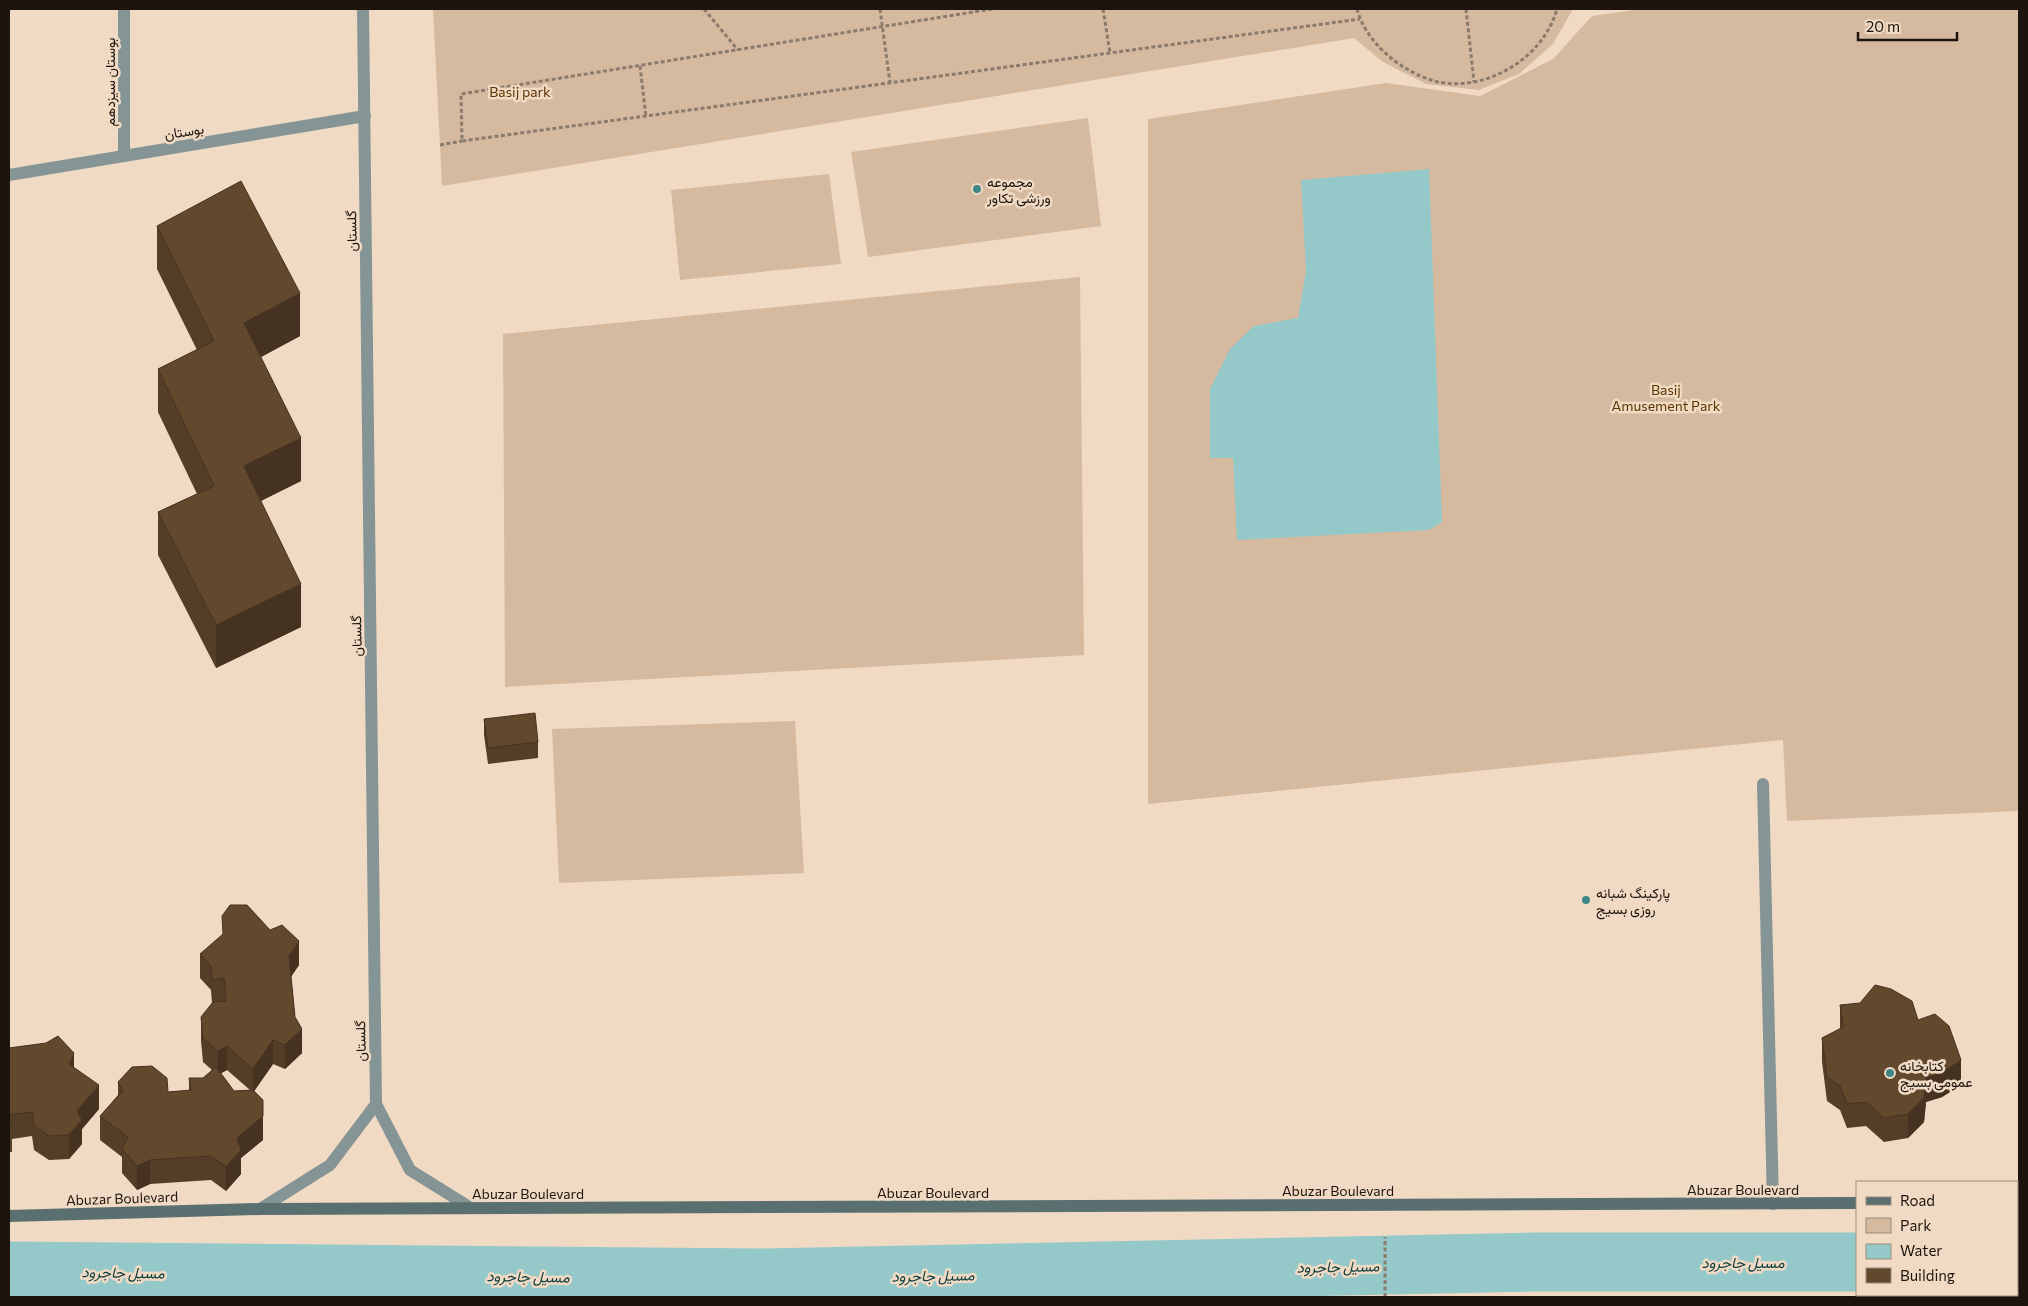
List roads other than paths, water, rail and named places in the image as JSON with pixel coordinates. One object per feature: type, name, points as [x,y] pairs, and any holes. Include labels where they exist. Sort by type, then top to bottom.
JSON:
[{"type":"main road","name":"Abuzar Boulevard","points":[[9,1216],[260,1209],[1856,1203]]},
{"type":"street","name":"بوستان سیزدهم","points":[[124,9],[124,156]]},
{"type":"street","name":"گلستان","points":[[363,9],[376,1104]]},
{"type":"street","name":"بوستان","points":[[9,174],[365,116]]},
{"type":"street","points":[[1763,784],[1773,1204]]},
{"type":"street","points":[[260,1209],[330,1165],[376,1104],[410,1170],[471,1208]]},
{"type":"water","points":[[1429,169],[1442,522],[1429,530],[1237,540],[1233,458],[1210,458],[1210,389],[1230,349],[1254,326],[1298,318],[1306,271],[1301,180]]},
{"type":"waterway","name":"مسیل جاجرود","points":[[9,1271],[764,1278],[1534,1262],[1856,1262]]},
{"type":"place","name":"مجموعه ورزشی تکاور","points":[[977,189]]},
{"type":"place","name":"پارکینگ شبانه روزی بسیج","points":[[1586,900]]},
{"type":"place","name":"کتابخانه عمومی بسیج","points":[[1890,1073]]},
{"type":"park label","name":"Basij park","points":[[520,91]]},
{"type":"park label","name":"Basij Amusement Park","points":[[1666,398]]}]
